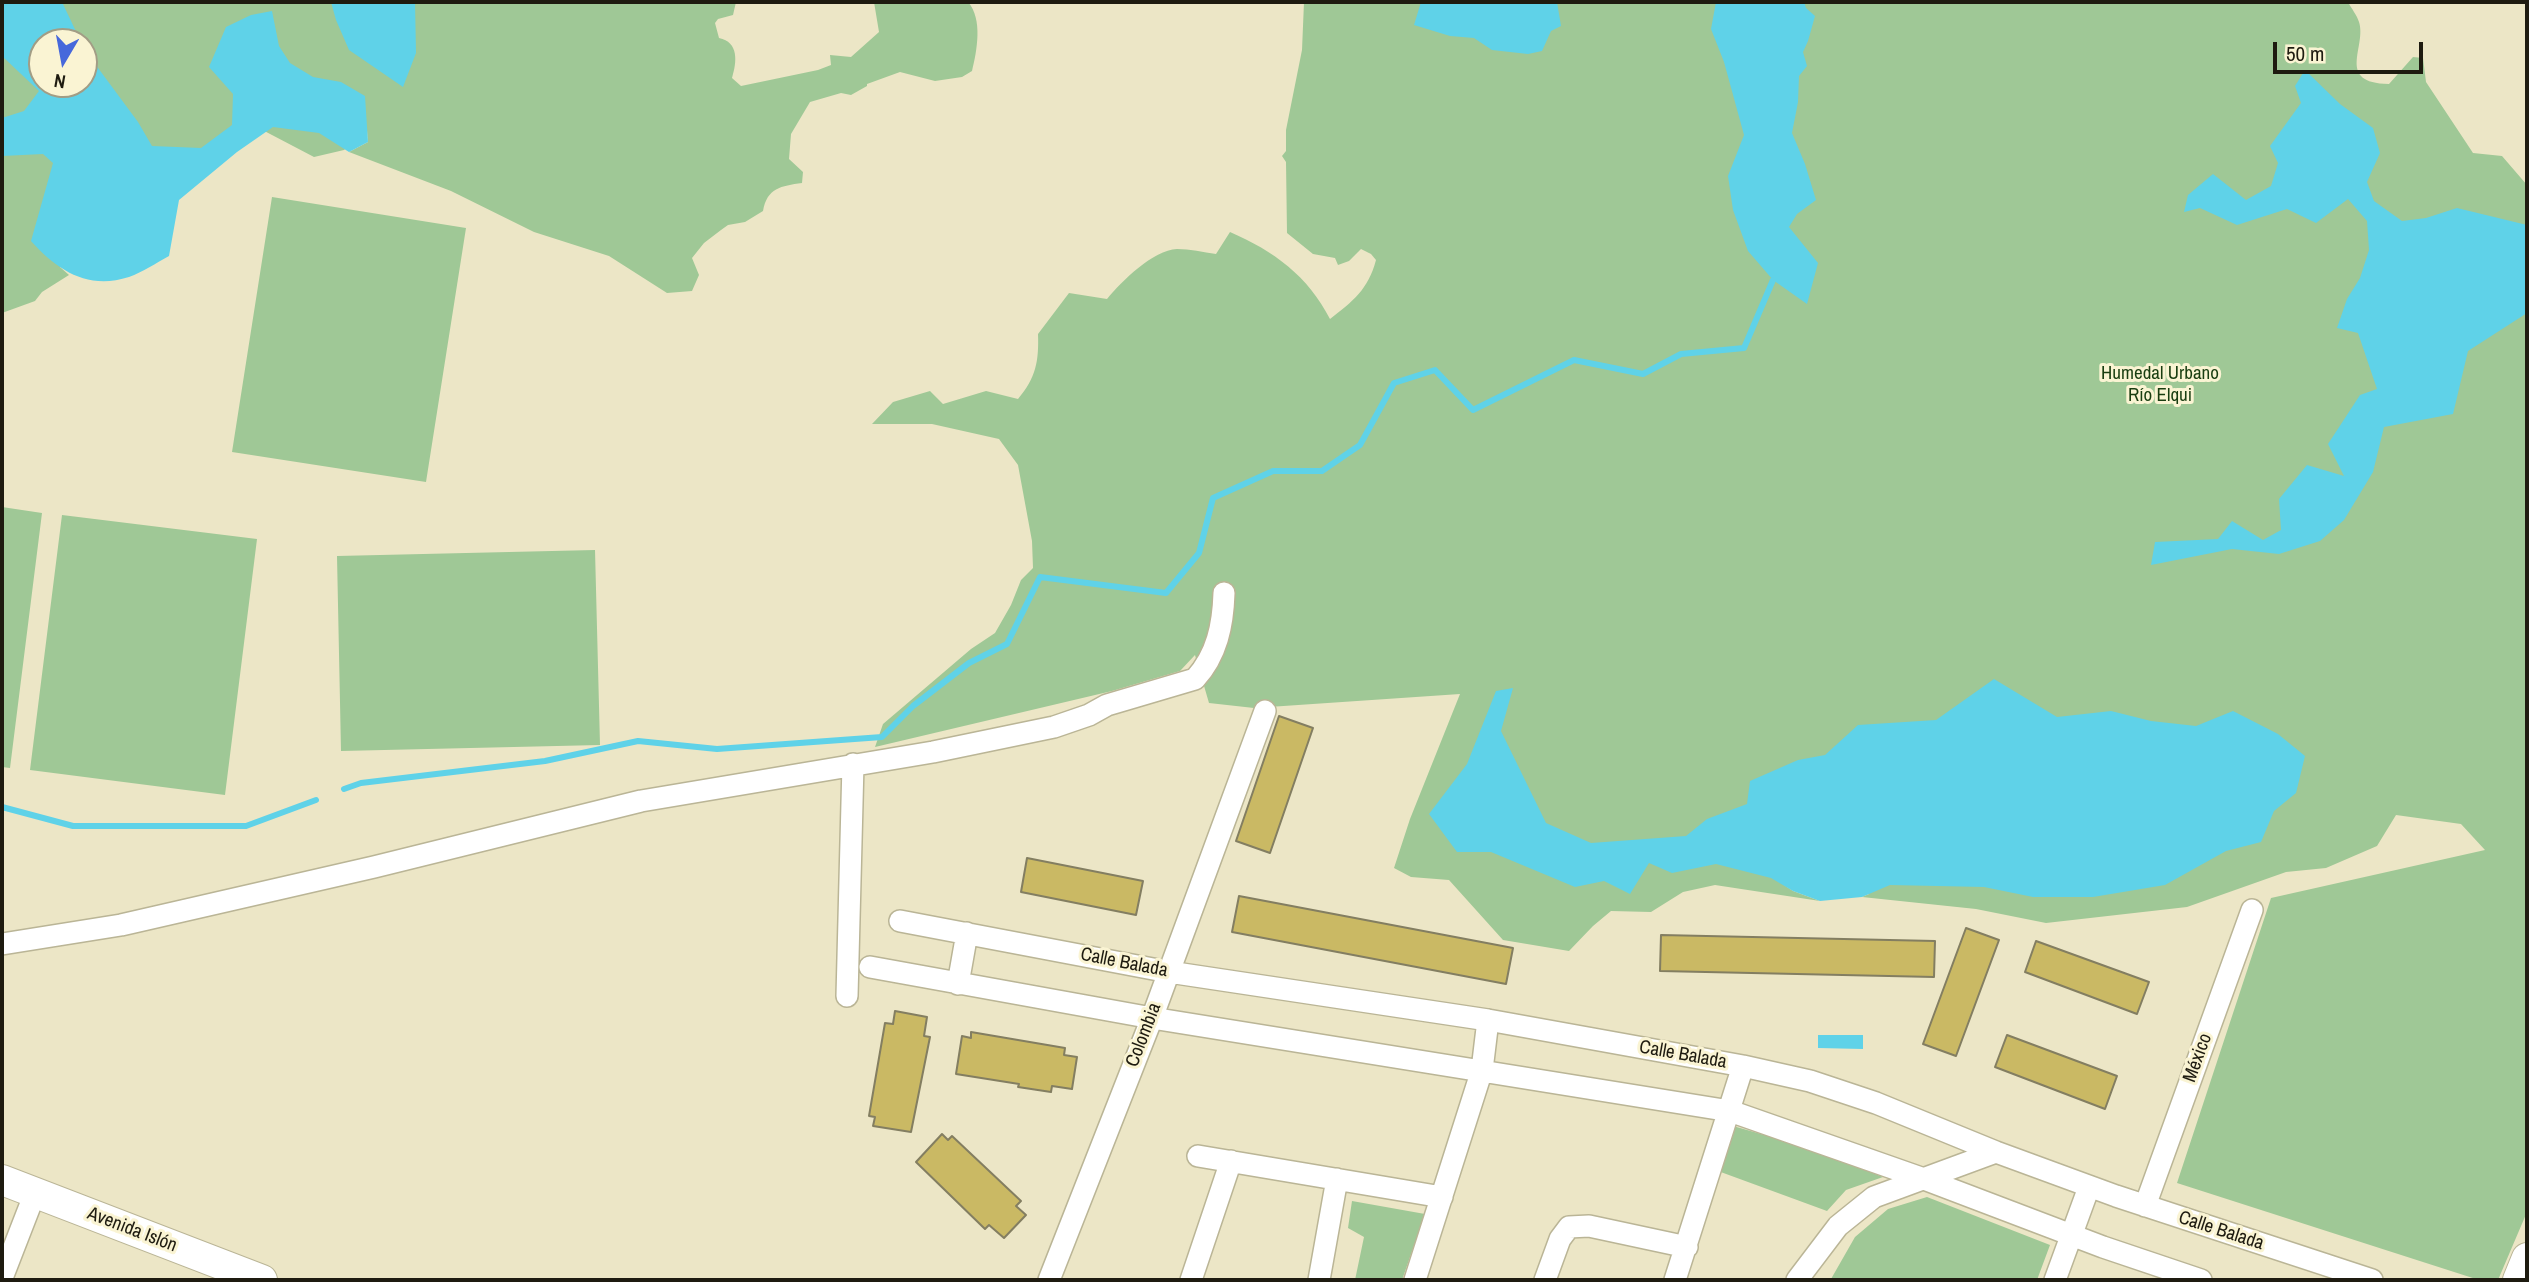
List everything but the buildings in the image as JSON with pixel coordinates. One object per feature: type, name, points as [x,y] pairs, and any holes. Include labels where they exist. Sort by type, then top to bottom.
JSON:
[{"type":"main road","name":"Avenida Islón","points":[[2,1180],[262,1280]]},
{"type":"main road","points":[[2518,1280],[2527,1258]]},
{"type":"street","points":[[2,944],[121,925],[374,867],[641,800],[933,752],[1054,726],[1089,715],[1108,705],[1195,679],[1205,669],[1217,643],[1224,615],[1224,593]]},
{"type":"street","name":"Colombia","points":[[1049,1280],[1152,1018],[1265,711]]},
{"type":"street","points":[[847,996],[853,765]]},
{"type":"street","name":"México","points":[[2145,1206],[2252,910]]},
{"type":"street","name":"Calle Balada","points":[[900,921],[1169,972],[1488,1020],[1743,1066],[1810,1081],[1876,1103],[2089,1187],[2372,1280]]},
{"type":"street","points":[[958,984],[967,933]]},
{"type":"street","points":[[870,967],[1152,1018],[1730,1111],[1924,1179],[2072,1236],[2201,1280]]},
{"type":"street","points":[[1415,1280],[1482,1070],[1488,1020]]},
{"type":"street","points":[[1675,1280],[1743,1066]]},
{"type":"street","points":[[1797,1280],[1838,1227],[1874,1197],[1996,1152]]},
{"type":"street","points":[[1198,1156],[1442,1196]]},
{"type":"street","points":[[1191,1280],[1231,1161]]},
{"type":"street","points":[[1318,1280],[1337,1179]]},
{"type":"street","points":[[2055,1280],[2089,1187]]},
{"type":"street","points":[[2,1278],[35,1193]]},
{"type":"street","points":[[1545,1280],[1560,1239],[1569,1227],[1590,1226],[1687,1247]]},
{"type":"green space","points":[[2,2],[736,2],[733,15],[718,19],[715,23],[719,38],[726,40],[733,48],[735,66],[732,78],[741,86],[818,70],[831,65],[830,55],[851,57],[879,32],[874,2],[968,2],[976,17],[978,35],[974,63],[972,71],[962,77],[935,81],[900,72],[867,84],[851,95],[841,93],[810,102],[791,134],[789,159],[803,172],[802,183],[776,190],[768,197],[763,211],[745,222],[728,225],[704,243],[692,258],[699,275],[692,291],[667,293],[609,256],[534,232],[451,191],[349,152],[368,142],[367,131],[344,150],[314,157],[251,124],[60,267],[69,275],[42,292],[35,301],[2,313]]},
{"type":"green space","name":"Humedal Urbano Río Elqui","points":[[1304,2],[2348,2],[2359,22],[2357,62],[2358,71],[2363,77],[2373,82],[2389,84],[2413,57],[2423,58],[2426,82],[2473,153],[2502,156],[2527,185],[2527,1212],[2498,1280],[2479,1280],[2177,1183],[2271,898],[2485,850],[2461,824],[2396,815],[2377,846],[2326,868],[2286,872],[2187,907],[2046,923],[1976,909],[1862,897],[1869,894],[1784,885],[1820,901],[1715,885],[1683,892],[1651,912],[1611,911],[1569,951],[1503,940],[1449,880],[1411,877],[1394,868],[1410,819],[1460,694],[1254,708],[1209,703],[1195,655],[1180,671],[1112,691],[875,747],[883,724],[971,649],[995,633],[1021,580],[1033,568],[1032,541],[1018,465],[999,439],[932,424],[872,424],[893,402],[930,391],[943,404],[986,391],[1018,399],[1029,384],[1035,369],[1038,334],[1069,293],[1107,299],[1129,276],[1158,255],[1177,249],[1216,254],[1230,232],[1288,266],[1311,290],[1330,319],[1353,300],[1369,279],[1376,260],[1371,254],[1361,249],[1349,261],[1338,265],[1335,258],[1313,254],[1287,233],[1286,162],[1282,156],[1286,151],[1286,130],[1302,50]]},
{"type":"green space","points":[[272,197],[466,228],[426,482],[232,452]]},
{"type":"green space","points":[[2,507],[42,513],[10,768],[2,767]]},
{"type":"green space","points":[[62,515],[257,539],[225,795],[30,770]]},
{"type":"green space","points":[[595,550],[600,745],[341,751],[337,556]]},
{"type":"green space","points":[[1733,1126],[1803,1146],[1883,1177],[1846,1190],[1827,1211],[1718,1171]]},
{"type":"green space","points":[[1927,1197],[2050,1245],[2037,1280],[1831,1279],[1855,1237],[1888,1209]]},
{"type":"green space","points":[[1352,1201],[1425,1214],[1402,1280],[1355,1280],[1364,1237],[1348,1228]]},
{"type":"water","points":[[2,2],[62,2],[74,28],[28,28],[28,81],[2,56]]},
{"type":"water","points":[[331,2],[415,2],[416,53],[403,87],[349,50]]},
{"type":"water","points":[[1421,2],[1557,2],[1561,26],[1551,31],[1542,51],[1528,54],[1492,50],[1474,38],[1450,36],[1414,25]]},
{"type":"water","points":[[1716,2],[1804,2],[1806,8],[1815,16],[1803,52],[1807,66],[1799,76],[1798,102],[1792,133],[1816,200],[1797,214],[1789,227],[1818,263],[1807,304],[1773,280],[1748,251],[1733,210],[1728,176],[1744,135],[1724,62],[1711,29]]},
{"type":"water","points":[[272,11],[279,46],[290,63],[313,77],[341,82],[365,96],[368,142],[349,152],[319,133],[273,127],[237,152],[179,200],[169,256],[129,277],[100,281],[87,279],[63,269],[31,241],[53,163],[43,154],[2,156],[2,118],[24,111],[34,98],[98,98],[98,68],[138,122],[152,146],[201,148],[232,125],[233,94],[209,67],[226,27],[251,15]]},
{"type":"water","points":[[2305,70],[2340,104],[2373,128],[2380,153],[2367,182],[2374,201],[2402,221],[2426,218],[2457,208],[2527,225],[2527,313],[2468,351],[2453,414],[2384,427],[2373,472],[2344,520],[2320,541],[2279,554],[2232,549],[2151,565],[2155,542],[2218,539],[2232,521],[2263,540],[2281,530],[2279,499],[2307,465],[2344,476],[2328,444],[2360,395],[2377,389],[2358,333],[2337,328],[2347,299],[2360,278],[2369,250],[2367,221],[2348,199],[2316,223],[2287,209],[2237,225],[2200,208],[2184,212],[2188,195],[2213,174],[2246,200],[2271,186],[2278,163],[2270,146],[2301,103],[2295,86]]},
{"type":"water","points":[[1994,679],[2057,717],[2111,711],[2151,721],[2196,726],[2233,711],[2278,734],[2305,756],[2296,793],[2274,811],[2261,842],[2226,851],[2165,885],[2093,897],[2033,897],[1984,887],[1890,885],[1862,897],[1820,901],[1793,891],[1771,878],[1716,864],[1672,873],[1649,863],[1630,894],[1604,881],[1575,887],[1491,852],[1457,852],[1429,814],[1467,764],[1496,691],[1513,688],[1501,731],[1546,823],[1591,843],[1686,836],[1707,819],[1747,804],[1750,781],[1798,760],[1825,755],[1858,725],[1936,720]]},
{"type":"water","points":[[1818,1035],[1863,1035],[1863,1049],[1818,1048]]},
{"type":"waterway","points":[[344,789],[361,783],[545,761],[638,741],[717,749],[882,737],[913,706],[969,663],[1007,644],[1040,577],[1166,593],[1199,553],[1213,498],[1273,471],[1322,471],[1360,445],[1394,383],[1435,370],[1473,410],[1574,360],[1643,374],[1681,354],[1744,348],[1773,280]]},
{"type":"waterway","points":[[2,807],[73,826],[246,826],[316,800]]}]
